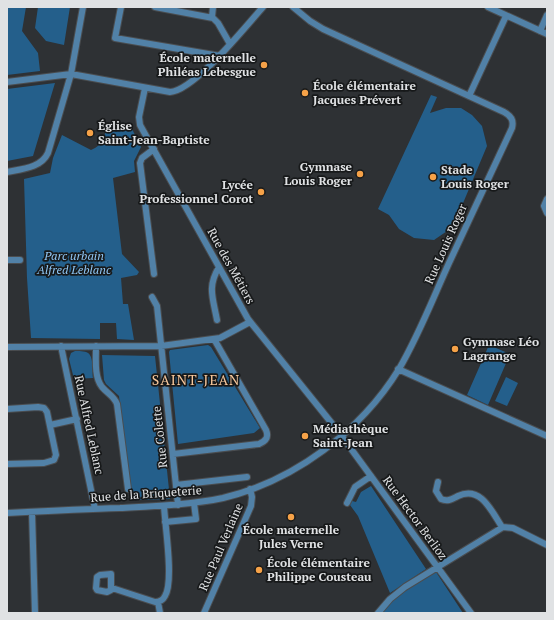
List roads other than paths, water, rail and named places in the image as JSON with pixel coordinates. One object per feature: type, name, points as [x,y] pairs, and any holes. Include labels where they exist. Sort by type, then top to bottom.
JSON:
[{"type":"street","points":[[7,172],[36,165],[46,156],[71,74],[83,7]]},
{"type":"street","points":[[121,7],[115,38],[220,56]]},
{"type":"street","points":[[155,7],[212,17],[218,23],[230,44]]},
{"type":"street","points":[[212,17],[214,7]]},
{"type":"street","points":[[7,82],[71,74],[170,92],[179,90],[220,56],[263,7]]},
{"type":"street","name":"Rue Louis Roger","points":[[294,7],[310,21],[323,29],[507,114],[512,118],[513,124],[412,343],[398,369],[372,404],[342,436]]},
{"type":"street","points":[[488,7],[547,34]]},
{"type":"street","points":[[540,31],[547,15]]},
{"type":"street","points":[[469,96],[506,16]]},
{"type":"street","name":"Rue des Métiers","points":[[145,88],[139,120],[142,128],[250,322],[342,436]]},
{"type":"street","points":[[154,150],[142,158],[140,163],[154,274]]},
{"type":"street","points":[[547,199],[544,206],[547,213]]},
{"type":"street","points":[[7,260],[20,260]]},
{"type":"street","points":[[217,320],[211,285],[219,267]]},
{"type":"street","name":"Rue Colette","points":[[152,297],[157,306],[178,504]]},
{"type":"street","points":[[7,347],[161,346],[226,336],[250,322]]},
{"type":"street","points":[[173,454],[259,444],[267,437],[266,430],[214,339]]},
{"type":"street","name":"Rue Alfred Leblanc","points":[[60,346],[96,509]]},
{"type":"street","points":[[96,346],[96,365],[100,382],[103,388],[115,398],[117,404],[128,489]]},
{"type":"street","points":[[398,369],[547,436]]},
{"type":"street","points":[[7,409],[43,407],[47,412],[56,453],[54,460],[44,463],[7,464]]},
{"type":"street","points":[[50,425],[77,419]]},
{"type":"street","name":"Rue Hector Berlioz","points":[[342,436],[471,613]]},
{"type":"street","name":"Rue de la Briqueterie","points":[[7,512],[164,506],[194,503],[224,497],[250,489],[271,480],[298,466],[342,436]]},
{"type":"street","points":[[347,503],[355,487],[371,476]]},
{"type":"street","points":[[176,485],[247,477]]},
{"type":"street","points":[[438,482],[436,491],[441,499],[447,501],[465,493],[475,494],[486,503],[502,527]]},
{"type":"street","name":"Rue Paul Verlaine","points":[[204,613],[251,506],[252,498],[250,489]]},
{"type":"street","points":[[165,522],[196,519],[194,503]]},
{"type":"street","points":[[158,602],[165,596],[169,579],[164,506]]},
{"type":"street","points":[[32,512],[36,613]]},
{"type":"street","points":[[378,613],[385,604],[400,591],[502,527],[507,526],[514,528],[547,546]]},
{"type":"street","points":[[112,588],[158,602]]},
{"type":"street","points":[[158,602],[160,613]]},
{"type":"place","name":"École maternelle Philéas Lebesgue","points":[[264,65]]},
{"type":"place","name":"École élémentaire Jacques Prévert","points":[[305,93]]},
{"type":"place","name":"Église Saint-Jean-Baptiste","points":[[90,133]]},
{"type":"place","name":"Gymnase Louis Roger","points":[[360,174]]},
{"type":"place","name":"Stade Louis Roger","points":[[433,177]]},
{"type":"place","name":"Lycée Professionnel Corot","points":[[261,192]]},
{"type":"place","name":"Gymnase Léo Lagrange","points":[[455,349]]},
{"type":"place","name":"Médiathèque Saint-Jean","points":[[305,436]]},
{"type":"place","name":"École maternelle Jules Verne","points":[[291,517]]},
{"type":"place","name":"École élémentaire Philippe Cousteau","points":[[259,570]]},
{"type":"district","name":"SAINT-JEAN","points":[[196,380]]},
{"type":"park label","name":"Parc urbain Alfred Leblanc","points":[[74,263]]}]
